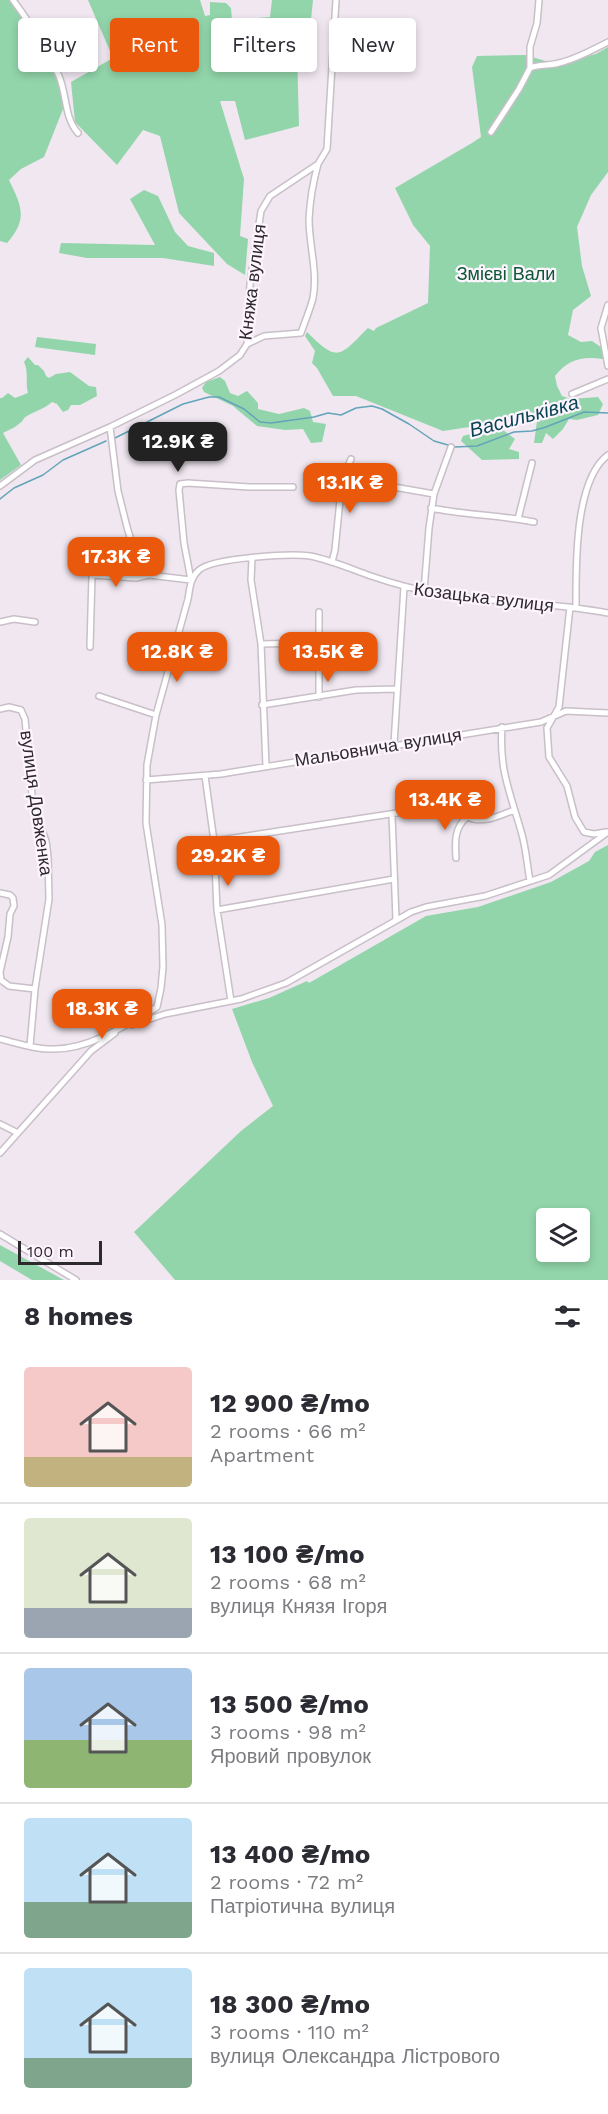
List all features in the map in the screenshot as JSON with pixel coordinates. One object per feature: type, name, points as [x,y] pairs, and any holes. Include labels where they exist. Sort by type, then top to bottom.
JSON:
[{"type":"street","points":[[13,0],[57,73],[66,98],[70,120],[78,133]]},
{"type":"street","points":[[248,344],[264,336],[301,333],[313,296],[314,277],[309,219],[311,189],[318,164],[327,149],[336,0]]},
{"type":"street","points":[[491,132],[530,68],[539,0]]},
{"type":"street","points":[[530,68],[576,58],[608,42]]},
{"type":"street","name":"Княжа вулиця","points":[[0,486],[35,460],[110,427],[219,371],[240,355],[248,344],[250,284],[261,211],[270,196],[318,164]]},
{"type":"street","points":[[608,305],[600,328],[608,366]]},
{"type":"street","points":[[572,394],[608,379]]},
{"type":"street","points":[[110,427],[118,491],[127,527],[139,567],[149,575]]},
{"type":"street","points":[[424,591],[431,508],[451,447]]},
{"type":"street","points":[[608,455],[600,461],[590,482],[583,506],[578,530],[573,607],[559,707],[547,728],[549,757],[567,786],[575,818],[584,832],[594,834],[608,832]]},
{"type":"street","points":[[332,562],[342,480],[351,459]]},
{"type":"street","points":[[518,519],[532,463]]},
{"type":"street","points":[[371,483],[434,494]]},
{"type":"street","points":[[165,1014],[158,1014],[155,1011],[163,967],[162,925],[146,823],[147,780],[149,746],[191,580],[184,543],[180,484],[293,487]]},
{"type":"street","points":[[431,508],[461,514],[534,522]]},
{"type":"street","name":"Козацька вулиця","points":[[191,580],[199,569],[214,563],[252,558],[309,556],[404,587],[424,591],[573,607],[608,613]]},
{"type":"street","points":[[252,558],[251,580],[261,644],[266,766]]},
{"type":"street","points":[[90,647],[92,575],[136,578],[149,575],[191,580]]},
{"type":"street","points":[[394,744],[404,587]]},
{"type":"street","points":[[319,697],[320,612]]},
{"type":"street","points":[[0,622],[25,619],[35,622]]},
{"type":"street","points":[[261,644],[319,644]]},
{"type":"street","points":[[262,705],[356,690],[396,688]]},
{"type":"street","points":[[99,696],[156,715]]},
{"type":"street","name":"вулиця Довженка","points":[[0,709],[9,707],[21,710],[25,719],[33,806],[46,841],[48,857],[49,899],[35,989],[30,1046]]},
{"type":"street","name":"Мальовнича вулиця","points":[[147,780],[205,776],[266,766],[552,718],[559,712],[608,713]]},
{"type":"street","points":[[502,727],[500,752],[514,810],[522,832],[530,881]]},
{"type":"street","points":[[205,776],[214,841],[217,910],[231,1001]]},
{"type":"street","points":[[214,841],[449,805],[467,817],[478,820],[490,819],[514,810]]},
{"type":"street","points":[[393,814],[396,919]]},
{"type":"street","points":[[456,858],[456,833],[467,817]]},
{"type":"street","points":[[0,1039],[54,1050],[87,1042],[165,1014],[231,1001],[286,983],[396,919],[426,907],[485,896],[549,875],[608,832]]},
{"type":"street","points":[[217,910],[394,879]]},
{"type":"street","points":[[0,893],[13,898],[14,906],[2,963],[1,980],[9,986],[35,989]]},
{"type":"street","points":[[0,1153],[91,1051],[157,1006]]},
{"type":"street","points":[[87,1042],[93,1047],[91,1051]]},
{"type":"street","points":[[0,1124],[18,1133]]},
{"type":"street","points":[[0,1234],[76,1280]]},
{"type":"green space","points":[[0,0],[10,0],[23,18],[18,18],[18,72],[53,72],[61,88],[63,109],[44,157],[21,169],[9,180],[20,205],[20,220],[14,235],[7,243],[0,241]]},
{"type":"green space","points":[[88,0],[200,0],[205,16],[210,15],[210,2],[226,3],[231,8],[232,18],[211,18],[211,72],[298,72],[299,126],[245,140],[235,101],[220,101],[244,179],[240,236],[248,239],[245,275],[227,264],[179,213],[160,136],[143,130],[117,165],[75,122],[71,82],[88,72],[98,72],[98,67],[110,60],[110,72],[199,72],[199,18],[110,18],[110,51],[98,18],[96,18]]},
{"type":"green space","points":[[272,0],[313,0],[311,18],[257,18],[270,17]]},
{"type":"green space","name":"Змієві Вали","points":[[608,47],[608,172],[591,195],[577,227],[582,266],[591,296],[573,310],[568,335],[581,342],[592,341],[605,350],[603,359],[576,360],[565,366],[555,376],[562,396],[571,399],[598,397],[603,404],[598,415],[577,420],[569,419],[553,439],[546,433],[542,443],[534,443],[537,421],[533,413],[527,410],[489,424],[443,431],[356,396],[333,396],[312,363],[315,351],[305,336],[307,332],[326,349],[338,353],[351,345],[368,328],[374,331],[428,303],[430,246],[413,225],[395,188],[481,137],[472,67],[477,56],[525,55],[556,64],[596,54]]},
{"type":"green space","points":[[144,190],[158,196],[175,232],[188,246],[214,253],[214,266],[163,258],[87,258],[59,253],[61,243],[155,245],[130,199]]},
{"type":"green space","points":[[37,337],[96,344],[95,355],[35,347]]},
{"type":"green space","points":[[28,357],[49,378],[56,374],[70,372],[89,386],[96,387],[97,396],[80,405],[71,405],[63,412],[57,404],[52,402],[3,433],[21,465],[0,480],[0,398],[8,393],[15,398],[28,393],[24,362]]},
{"type":"green space","points":[[220,377],[225,381],[230,393],[238,396],[247,391],[258,403],[258,409],[279,414],[304,408],[310,411],[313,422],[326,424],[322,442],[311,443],[303,429],[285,430],[257,426],[233,406],[204,392],[202,388],[206,382]]},
{"type":"green space","points":[[488,429],[503,430],[515,439],[509,449],[519,452],[519,459],[482,460],[461,441],[463,436]]},
{"type":"green space","points":[[608,845],[608,1280],[175,1280],[134,1232],[241,1131],[273,1106],[252,1062],[232,1009],[269,998],[307,981],[309,983],[426,916],[478,907],[551,882],[589,861],[595,852]]},
{"type":"green space","points":[[0,1245],[64,1280],[32,1280],[0,1261]]},
{"type":"waterway","name":"Васильківка","points":[[115,438],[183,404],[209,397],[219,397],[244,409],[260,422],[271,423],[328,413],[341,415],[356,408],[372,406],[409,424],[434,441],[455,447],[477,446],[514,432],[546,427],[584,412],[608,413]]},
{"type":"waterway","name":"Васильківка","points":[[0,499],[14,488],[43,475],[63,460],[106,441]]}]
